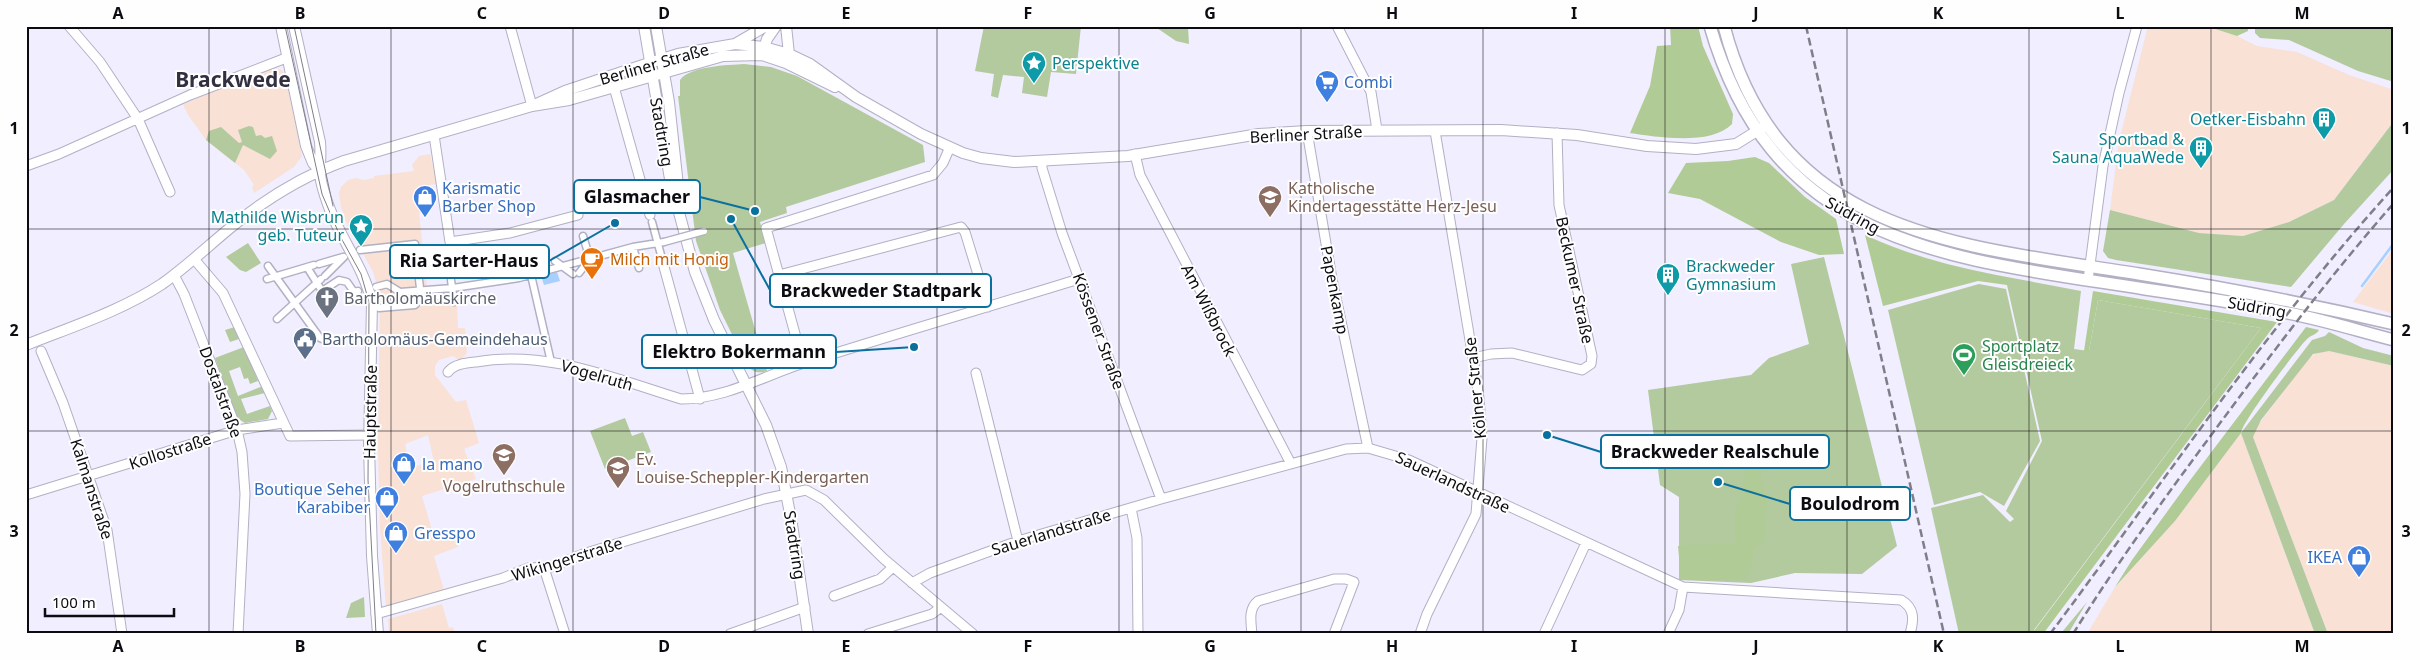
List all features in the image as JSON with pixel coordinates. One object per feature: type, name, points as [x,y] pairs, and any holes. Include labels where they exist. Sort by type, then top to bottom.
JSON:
[{"type":"main road","name":"Südring","points":[[1710,26],[1722,66],[1736,98],[1761,129],[1796,162],[1824,184],[1864,208],[1905,226],[1990,251],[2272,296],[2394,324]]},
{"type":"main road","name":"Südring","points":[[1724,26],[1732,58],[1761,129],[1777,157],[1806,186],[1865,224],[1900,239],[1960,257],[2272,310],[2394,340]]},
{"type":"street","points":[[69,26],[100,62],[138,119],[170,192]]},
{"type":"street","name":"Hauptstraße","points":[[281,26],[286,58],[306,146],[313,163],[320,170]]},
{"type":"street","name":"Hauptstraße","points":[[294,26],[322,155],[320,170],[328,205],[366,280],[372,303],[369,435],[378,634]]},
{"type":"street","points":[[510,26],[532,106]]},
{"type":"street","name":"Stadtring","points":[[644,26],[670,179],[679,206],[695,272],[714,320],[766,425],[781,467],[787,494],[808,634]]},
{"type":"street","name":"Stadtring","points":[[656,26],[663,59],[679,182],[679,206]]},
{"type":"street","points":[[735,44],[766,26]]},
{"type":"street","points":[[763,51],[776,26]]},
{"type":"street","points":[[786,26],[789,54]]},
{"type":"street","points":[[1337,26],[1371,92],[1377,130]]},
{"type":"street","points":[[2088,280],[2107,148],[2137,26]]},
{"type":"street","name":"Berliner Straße","points":[[532,106],[566,91],[663,59],[735,44],[763,51],[789,54],[810,64],[856,97]]},
{"type":"street","name":"Berliner Straße","points":[[26,345],[122,306],[174,275],[248,214],[320,170],[532,106],[569,100],[723,56],[763,51],[856,97],[921,134],[950,147],[982,158],[1014,162],[1042,162],[1135,154],[1260,134],[1307,131],[1501,130],[1557,133],[1656,147],[1696,149],[1736,144],[1761,129]]},
{"type":"street","points":[[26,166],[58,154],[190,95],[286,58]]},
{"type":"street","points":[[614,87],[651,218],[661,243],[662,259],[700,399]]},
{"type":"street","name":"Papenkamp","points":[[1307,131],[1332,279],[1368,448]]},
{"type":"street","name":"Kölner Straße","points":[[1420,634],[1427,614],[1472,523],[1478,506],[1482,421],[1435,131]]},
{"type":"street","name":"Beckumer Straße","points":[[1473,358],[1491,354],[1512,353],[1582,370],[1591,364],[1592,356],[1559,205],[1557,133]]},
{"type":"street","points":[[434,135],[438,149],[450,242],[510,233],[578,215]]},
{"type":"street","points":[[803,363],[766,228],[932,175],[943,163],[950,147]]},
{"type":"street","name":"Am Wißbrock","points":[[1135,154],[1140,175],[1290,462]]},
{"type":"street","name":"Kössener Straße","points":[[1042,162],[1042,168],[1062,233],[1161,499]]},
{"type":"street","points":[[779,275],[961,227],[965,232],[988,307]]},
{"type":"street","points":[[376,287],[387,284],[400,292],[452,295],[502,278],[531,275],[633,247],[661,243],[704,231]]},
{"type":"street","points":[[583,236],[590,258]]},
{"type":"street","points":[[360,250],[415,244],[429,294]]},
{"type":"street","points":[[633,247],[639,268]]},
{"type":"street","points":[[267,279],[344,257],[277,319]]},
{"type":"street","points":[[555,261],[576,274],[590,258]]},
{"type":"street","points":[[194,259],[215,282],[233,311],[290,436],[369,435]]},
{"type":"street","points":[[540,272],[545,264]]},
{"type":"street","points":[[268,266],[320,338],[325,340]]},
{"type":"street","points":[[307,267],[315,284],[322,291],[336,281],[342,280],[347,282],[354,292],[358,291]]},
{"type":"street","name":"Dostalstraße","points":[[174,275],[184,294],[237,430],[245,485],[238,634]]},
{"type":"street","points":[[531,275],[551,362]]},
{"type":"street","name":"Vogelruth","points":[[448,372],[456,366],[496,359],[551,362],[681,399],[700,399],[746,385],[803,363],[1079,279]]},
{"type":"street","points":[[450,280],[452,295]]},
{"type":"street","points":[[380,308],[415,305],[429,294]]},
{"type":"street","name":"Kalmanstraße","points":[[41,351],[63,403],[107,530],[122,634]]},
{"type":"street","points":[[976,374],[1018,541]]},
{"type":"street","name":"Kollostraße","points":[[26,495],[90,477],[237,430],[283,423]]},
{"type":"street","name":"Sauerlandstraße","points":[[912,583],[930,573],[1018,541],[1290,462],[1346,449],[1368,448],[1409,460],[1683,587],[1901,600],[1911,610],[1913,620],[1910,634]]},
{"type":"street","name":"Wikingerstraße","points":[[376,614],[503,578],[528,568],[544,568],[787,494],[806,490],[817,495],[894,567],[973,634]]},
{"type":"street","points":[[1130,508],[1137,538],[1138,634]]},
{"type":"street","points":[[1544,634],[1586,543]]},
{"type":"street","points":[[834,596],[880,579],[894,567]]},
{"type":"street","points":[[544,568],[565,634]]},
{"type":"street","points":[[1252,634],[1251,610],[1258,601],[1340,578],[1354,582],[1334,634]]},
{"type":"street","points":[[1668,634],[1679,610],[1683,587]]},
{"type":"street","points":[[730,634],[805,607]]},
{"type":"street","points":[[868,634],[932,614],[941,607]]},
{"type":"shaded area","points":[[2148,26],[2206,26],[2237,36],[2257,46],[2297,52],[2349,75],[2394,90],[2394,121],[2334,200],[2289,222],[2243,236],[2199,233],[2110,210],[2119,141]]},
{"type":"shaded area","points":[[273,68],[282,70],[285,74],[302,156],[294,167],[254,193],[252,187],[254,185],[244,170],[206,140],[188,115],[183,104]]},
{"type":"shaded area","points":[[430,154],[437,184],[420,188],[422,213],[419,213],[427,286],[451,285],[457,302],[458,328],[465,328],[467,353],[460,361],[453,356],[439,360],[435,366],[435,375],[456,402],[466,400],[479,443],[464,449],[476,479],[422,496],[434,537],[453,532],[458,547],[434,556],[444,590],[386,607],[380,528],[378,451],[380,295],[373,272],[346,222],[341,208],[339,193],[341,187],[348,180],[356,178],[363,180],[374,178],[374,176],[414,171],[412,165],[419,156]],"holes":[[[428,435],[434,462],[410,467],[405,444]]]},
{"type":"shaded area","points":[[2394,248],[2394,314],[2353,302]]},
{"type":"shaded area","name":"IKEA","points":[[2329,351],[2394,366],[2394,634],[2328,634],[2253,437],[2255,429],[2308,359],[2318,352]]},
{"type":"shaded area","points":[[2241,433],[2315,634],[2087,634],[2115,587],[2175,521]]},
{"type":"shaded area","points":[[442,604],[449,628],[453,627],[455,634],[389,634],[388,619]]},
{"type":"green space","points":[[984,26],[1081,26],[1076,74],[1051,72],[1047,97],[1022,93],[1024,77],[1003,75],[998,98],[991,96],[994,74],[975,71]]},
{"type":"green space","points":[[1154,26],[1188,26],[1189,44],[1176,41]]},
{"type":"green space","points":[[1670,26],[1698,26],[1703,46],[1733,114],[1732,124],[1723,131],[1698,138],[1669,138],[1630,133],[1650,86],[1657,46],[1671,45]]},
{"type":"green space","points":[[2206,26],[2248,26],[2248,31],[2237,36]]},
{"type":"green space","points":[[2255,26],[2394,26],[2394,82],[2358,71],[2289,40],[2260,38],[2255,33]]},
{"type":"green space","points":[[744,64],[771,67],[797,76],[923,145],[925,162],[786,207],[787,213],[760,222],[766,243],[733,253],[767,371],[761,372],[753,371],[747,365],[720,310],[696,241],[678,96],[680,96],[680,80],[685,75],[710,67]]},
{"type":"green space","points":[[2394,121],[2394,169],[2344,224],[2291,287],[2116,260],[2108,258],[2103,251],[2110,210],[2199,233],[2243,236],[2289,222],[2334,200]]},
{"type":"green space","points":[[249,126],[253,127],[256,136],[261,135],[265,138],[272,136],[277,151],[270,159],[243,145],[235,163],[206,140],[209,131],[221,127],[239,143],[242,142],[238,130]]},
{"type":"green space","points":[[1755,157],[1769,163],[1805,197],[1836,219],[1844,254],[1819,255],[1781,242],[1700,199],[1668,193],[1686,163],[1728,161]]},
{"type":"green space","points":[[1865,235],[1935,260],[2007,277],[2007,285],[1978,281],[1883,306]]},
{"type":"green space","points":[[248,243],[261,263],[246,272],[240,270],[226,257]]},
{"type":"green space","points":[[1824,257],[1897,546],[1862,574],[1795,573],[1751,583],[1679,580],[1679,497],[1660,485],[1648,390],[1751,375],[1769,358],[1809,344],[1791,264]]},
{"type":"green space","points":[[2007,277],[2081,291],[2074,349],[2089,351],[2098,300],[2261,328],[2034,630],[2038,634],[1959,634],[1931,508],[1983,495],[2010,522],[2014,519],[2006,511],[2042,441],[2007,285]]},
{"type":"green space","name":"Sportplatz Gleisdreieck","points":[[1979,284],[2006,289],[2040,441],[2004,506],[1980,492],[1934,505],[1888,310]]},
{"type":"green space","points":[[2093,291],[2277,322],[2043,634],[2038,634],[2034,631],[2261,328],[2098,300],[2089,351],[2084,351]]},
{"type":"green space","points":[[235,327],[239,339],[230,342],[225,330]]},
{"type":"green space","points":[[2306,327],[2319,330],[2301,346],[2259,401],[2241,433],[2175,521],[2115,587],[2132,560],[2188,483]]},
{"type":"green space","points":[[2329,332],[2363,348],[2394,356],[2394,366],[2329,351],[2313,354],[2261,420],[2253,437],[2328,634],[2315,634],[2241,433],[2312,340],[2325,336]]},
{"type":"green space","points":[[244,347],[258,381],[250,384],[248,378],[244,379],[240,367],[229,371],[238,396],[263,386],[265,393],[241,399],[247,414],[270,406],[272,411],[268,419],[245,423],[237,418],[215,358]]},
{"type":"green space","points":[[625,418],[632,436],[643,432],[651,452],[605,469],[590,431]]},
{"type":"green space","points":[[1755,446],[1767,504],[1764,538],[1753,553],[1750,572],[1744,580],[1681,580],[1678,546],[1735,543],[1735,506],[1739,507],[1742,493],[1746,452]]},
{"type":"green space","points":[[364,597],[365,617],[346,618],[351,603]]},
{"type":"green space","points":[[2087,602],[2068,634],[2061,634],[2062,632]]},
{"type":"water","points":[[557,272],[560,281],[544,285],[541,276]]},
{"type":"waterway","points":[[2362,286],[2394,243]]},
{"type":"tram line","points":[[285,26],[322,194],[340,236],[361,274],[369,302],[368,480],[376,634]]},
{"type":"tram line","points":[[294,26],[333,206]]},
{"type":"railway","points":[[1806,26],[1944,634]]},
{"type":"railway","points":[[2050,634],[2217,406],[2303,294],[2394,187]]},
{"type":"railway","points":[[2073,634],[2129,548],[2229,411],[2330,280],[2394,203]]},
{"type":"place","name":"Perspektive","points":[[1034,84]]},
{"type":"place","name":"Combi","points":[[1327,103]]},
{"type":"place","name":"Oetker-Eisbahn","points":[[2324,140]]},
{"type":"place","name":"Sportbad & Sauna AquaWede","points":[[2201,169]]},
{"type":"place","name":"Glasmacher","points":[[755,211]]},
{"type":"place","name":"Karismatic Barber Shop","points":[[425,218]]},
{"type":"place","name":"Katholische Kindertagesstätte Herz-Jesu","points":[[1270,218]]},
{"type":"place","name":"Brackweder Stadtpark","points":[[731,219]]},
{"type":"place","name":"Ria Sarter-Haus","points":[[615,223]]},
{"type":"place","name":"Mathilde Wisbrun geb. Tuteur","points":[[361,247]]},
{"type":"place","name":"Milch mit Honig","points":[[592,280]]},
{"type":"place","name":"Brackweder Gymnasium","points":[[1668,296]]},
{"type":"place","name":"Bartholomäuskirche","points":[[327,319]]},
{"type":"place","name":"Elektro Bokermann","points":[[914,347]]},
{"type":"place","name":"Bartholomäus-Gemeindehaus","points":[[305,360]]},
{"type":"place","name":"Sportplatz Gleisdreieck","points":[[1964,376]]},
{"type":"place","name":"Brackweder Realschule","points":[[1547,435]]},
{"type":"place","name":"Vogelruthschule","points":[[504,476]]},
{"type":"place","name":"Boulodrom","points":[[1718,482]]},
{"type":"place","name":"la mano","points":[[404,485]]},
{"type":"place","name":"Ev. Louise-Scheppler-Kindergarten","points":[[618,489]]},
{"type":"place","name":"Boutique Seher Karabiber","points":[[387,519]]},
{"type":"place","name":"Gresspo","points":[[396,554]]},
{"type":"place","name":"IKEA","points":[[2359,578]]},
{"type":"district","name":"Brackwede","points":[[233,80]]}]
